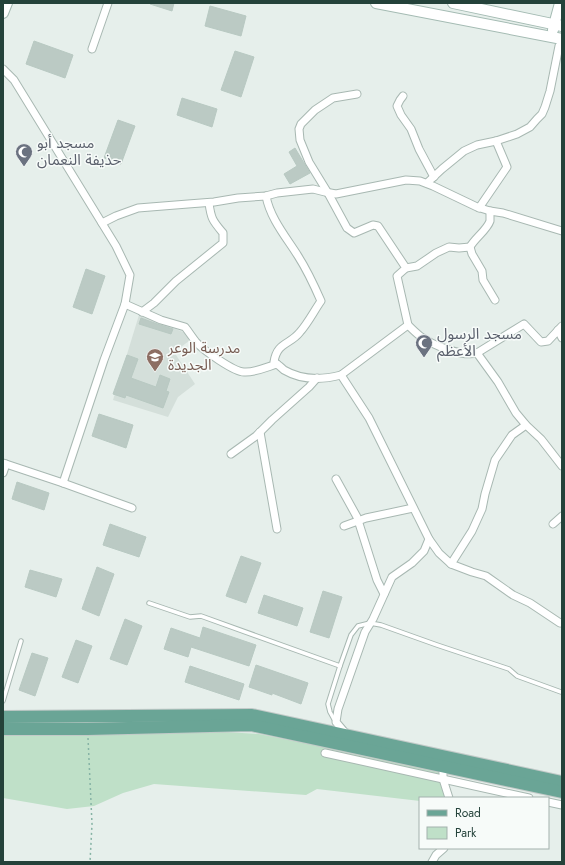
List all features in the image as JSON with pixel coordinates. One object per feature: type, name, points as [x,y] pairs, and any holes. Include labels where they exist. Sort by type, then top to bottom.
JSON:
[{"type":"main road","points":[[3,13],[7,3]]},
{"type":"main road","points":[[376,3],[559,41],[558,26],[560,3]]},
{"type":"main road","points":[[453,3],[558,26]]},
{"type":"main road","points":[[3,717],[252,715],[562,782]]},
{"type":"main road","points":[[3,729],[87,729],[251,725],[562,792]]},
{"type":"street","points":[[92,49],[108,3]]},
{"type":"street","points":[[427,183],[464,151],[477,145],[496,141],[516,134],[530,126],[542,114],[550,90],[559,41]]},
{"type":"street","points":[[3,69],[14,80],[116,246],[130,275],[125,304],[104,360],[63,483]]},
{"type":"street","points":[[357,94],[333,98],[315,110],[301,124],[299,129],[300,140],[309,162],[347,228],[354,233],[373,225],[378,226],[406,268]]},
{"type":"street","points":[[403,96],[397,106],[401,115],[411,129],[419,149],[434,177]]},
{"type":"street","points":[[479,208],[508,167],[496,141]]},
{"type":"street","points":[[102,223],[138,208],[266,196],[313,188],[336,194],[406,180],[427,183],[479,208],[503,213],[562,231]]},
{"type":"street","points":[[266,196],[268,206],[299,257],[315,287],[320,301],[299,333],[275,353],[274,362],[285,370],[312,379],[330,378],[341,375],[408,325]]},
{"type":"street","points":[[142,312],[154,303],[176,281],[223,243],[223,233],[212,219],[209,202]]},
{"type":"street","points":[[490,211],[490,221],[485,230],[470,246],[449,248],[436,253],[417,266],[406,268],[397,276],[408,325],[421,336],[438,346],[472,354],[477,353],[524,324],[541,342],[548,341],[560,328]]},
{"type":"street","points":[[470,246],[472,254],[482,271],[482,280],[496,300]]},
{"type":"street","points":[[125,304],[160,320],[185,327],[203,349],[229,366],[242,372],[253,371],[277,364]]},
{"type":"street","points":[[560,328],[562,338]]},
{"type":"street","points":[[477,353],[498,382],[516,413],[541,439],[562,466]]},
{"type":"street","points":[[341,375],[369,418],[429,539],[439,553],[451,564],[486,576],[513,595],[530,603],[560,622]]},
{"type":"street","points":[[231,454],[256,436],[317,378]]},
{"type":"street","points":[[451,564],[472,531],[482,509],[495,460],[512,435],[526,425]]},
{"type":"street","points":[[260,432],[277,530]]},
{"type":"street","points":[[3,473],[4,464],[63,483],[132,508]]},
{"type":"street","points":[[336,479],[357,517],[377,580],[384,594]]},
{"type":"street","points":[[344,526],[366,518],[413,508]]},
{"type":"street","points":[[552,524],[562,516]]},
{"type":"street","points":[[347,735],[336,722],[338,709],[365,632],[392,577],[412,563],[424,551],[429,539]]},
{"type":"street","points":[[325,753],[524,797]]},
{"type":"street","points":[[443,766],[443,779],[449,797]]},
{"type":"street","points":[[549,802],[562,805]]},
{"type":"street","points":[[432,862],[436,855],[443,849]]},
{"type":"lane","points":[[149,603],[190,618],[201,616],[340,666]]},
{"type":"lane","points":[[336,722],[330,712],[328,704],[340,666],[351,635],[358,626],[370,623],[381,625],[509,669],[517,676],[561,692]]},
{"type":"lane","points":[[3,701],[21,640]]},
{"type":"path","points":[[87,729],[92,824],[90,862]]},
{"type":"shaded area","points":[[139,315],[186,333],[189,341],[174,352],[195,384],[178,397],[168,417],[113,400]]},
{"type":"green space","points":[[223,732],[259,734],[439,770],[445,797],[419,797],[419,801],[317,789],[306,795],[154,784],[123,793],[94,806],[67,809],[3,798],[3,735]]},
{"type":"building","points":[[174,3],[172,11],[150,4]]},
{"type":"building","points":[[210,6],[246,16],[241,36],[205,26]]},
{"type":"building","points":[[34,41],[73,55],[65,78],[26,64]]},
{"type":"building","points":[[235,51],[254,57],[241,97],[221,90]]},
{"type":"building","points":[[182,98],[217,109],[212,127],[177,115]]},
{"type":"building","points":[[118,120],[135,126],[121,164],[104,158]]},
{"type":"building","points":[[295,148],[310,173],[290,184],[284,174],[297,166],[289,152]]},
{"type":"building","points":[[86,269],[105,276],[92,314],[73,307]]},
{"type":"building","points":[[141,318],[173,329],[171,334],[139,324]]},
{"type":"building","points":[[127,355],[138,359],[131,378],[156,387],[160,375],[170,379],[166,391],[169,392],[163,408],[126,395],[125,398],[113,394]]},
{"type":"building","points":[[99,414],[133,425],[126,448],[92,436]]},
{"type":"building","points":[[17,482],[49,493],[44,510],[12,499]]},
{"type":"building","points":[[110,524],[146,537],[139,557],[103,545]]},
{"type":"building","points":[[241,556],[261,563],[246,603],[226,596]]},
{"type":"building","points":[[97,567],[114,574],[99,616],[82,609]]},
{"type":"building","points":[[30,570],[62,579],[56,597],[25,587]]},
{"type":"building","points":[[323,591],[342,597],[329,638],[310,632]]},
{"type":"building","points":[[264,595],[303,608],[297,626],[258,613]]},
{"type":"building","points":[[125,619],[142,626],[127,665],[110,659]]},
{"type":"building","points":[[203,627],[256,645],[249,666],[191,647],[188,657],[164,649],[171,628],[200,638]]},
{"type":"building","points":[[76,640],[92,646],[78,683],[62,677]]},
{"type":"building","points":[[32,653],[48,658],[35,696],[19,690]]},
{"type":"building","points":[[256,665],[308,683],[301,704],[272,693],[272,695],[249,687]]},
{"type":"building","points":[[190,666],[244,684],[239,700],[185,682]]},
{"type":"place","name":"مسجد أبو حذيفة النعمان","points":[[24,167]]},
{"type":"place","name":"مسجد الرسول الأعظم","points":[[424,358]]},
{"type":"place","name":"مدرسة الوعر الجديدة","points":[[155,372]]}]
